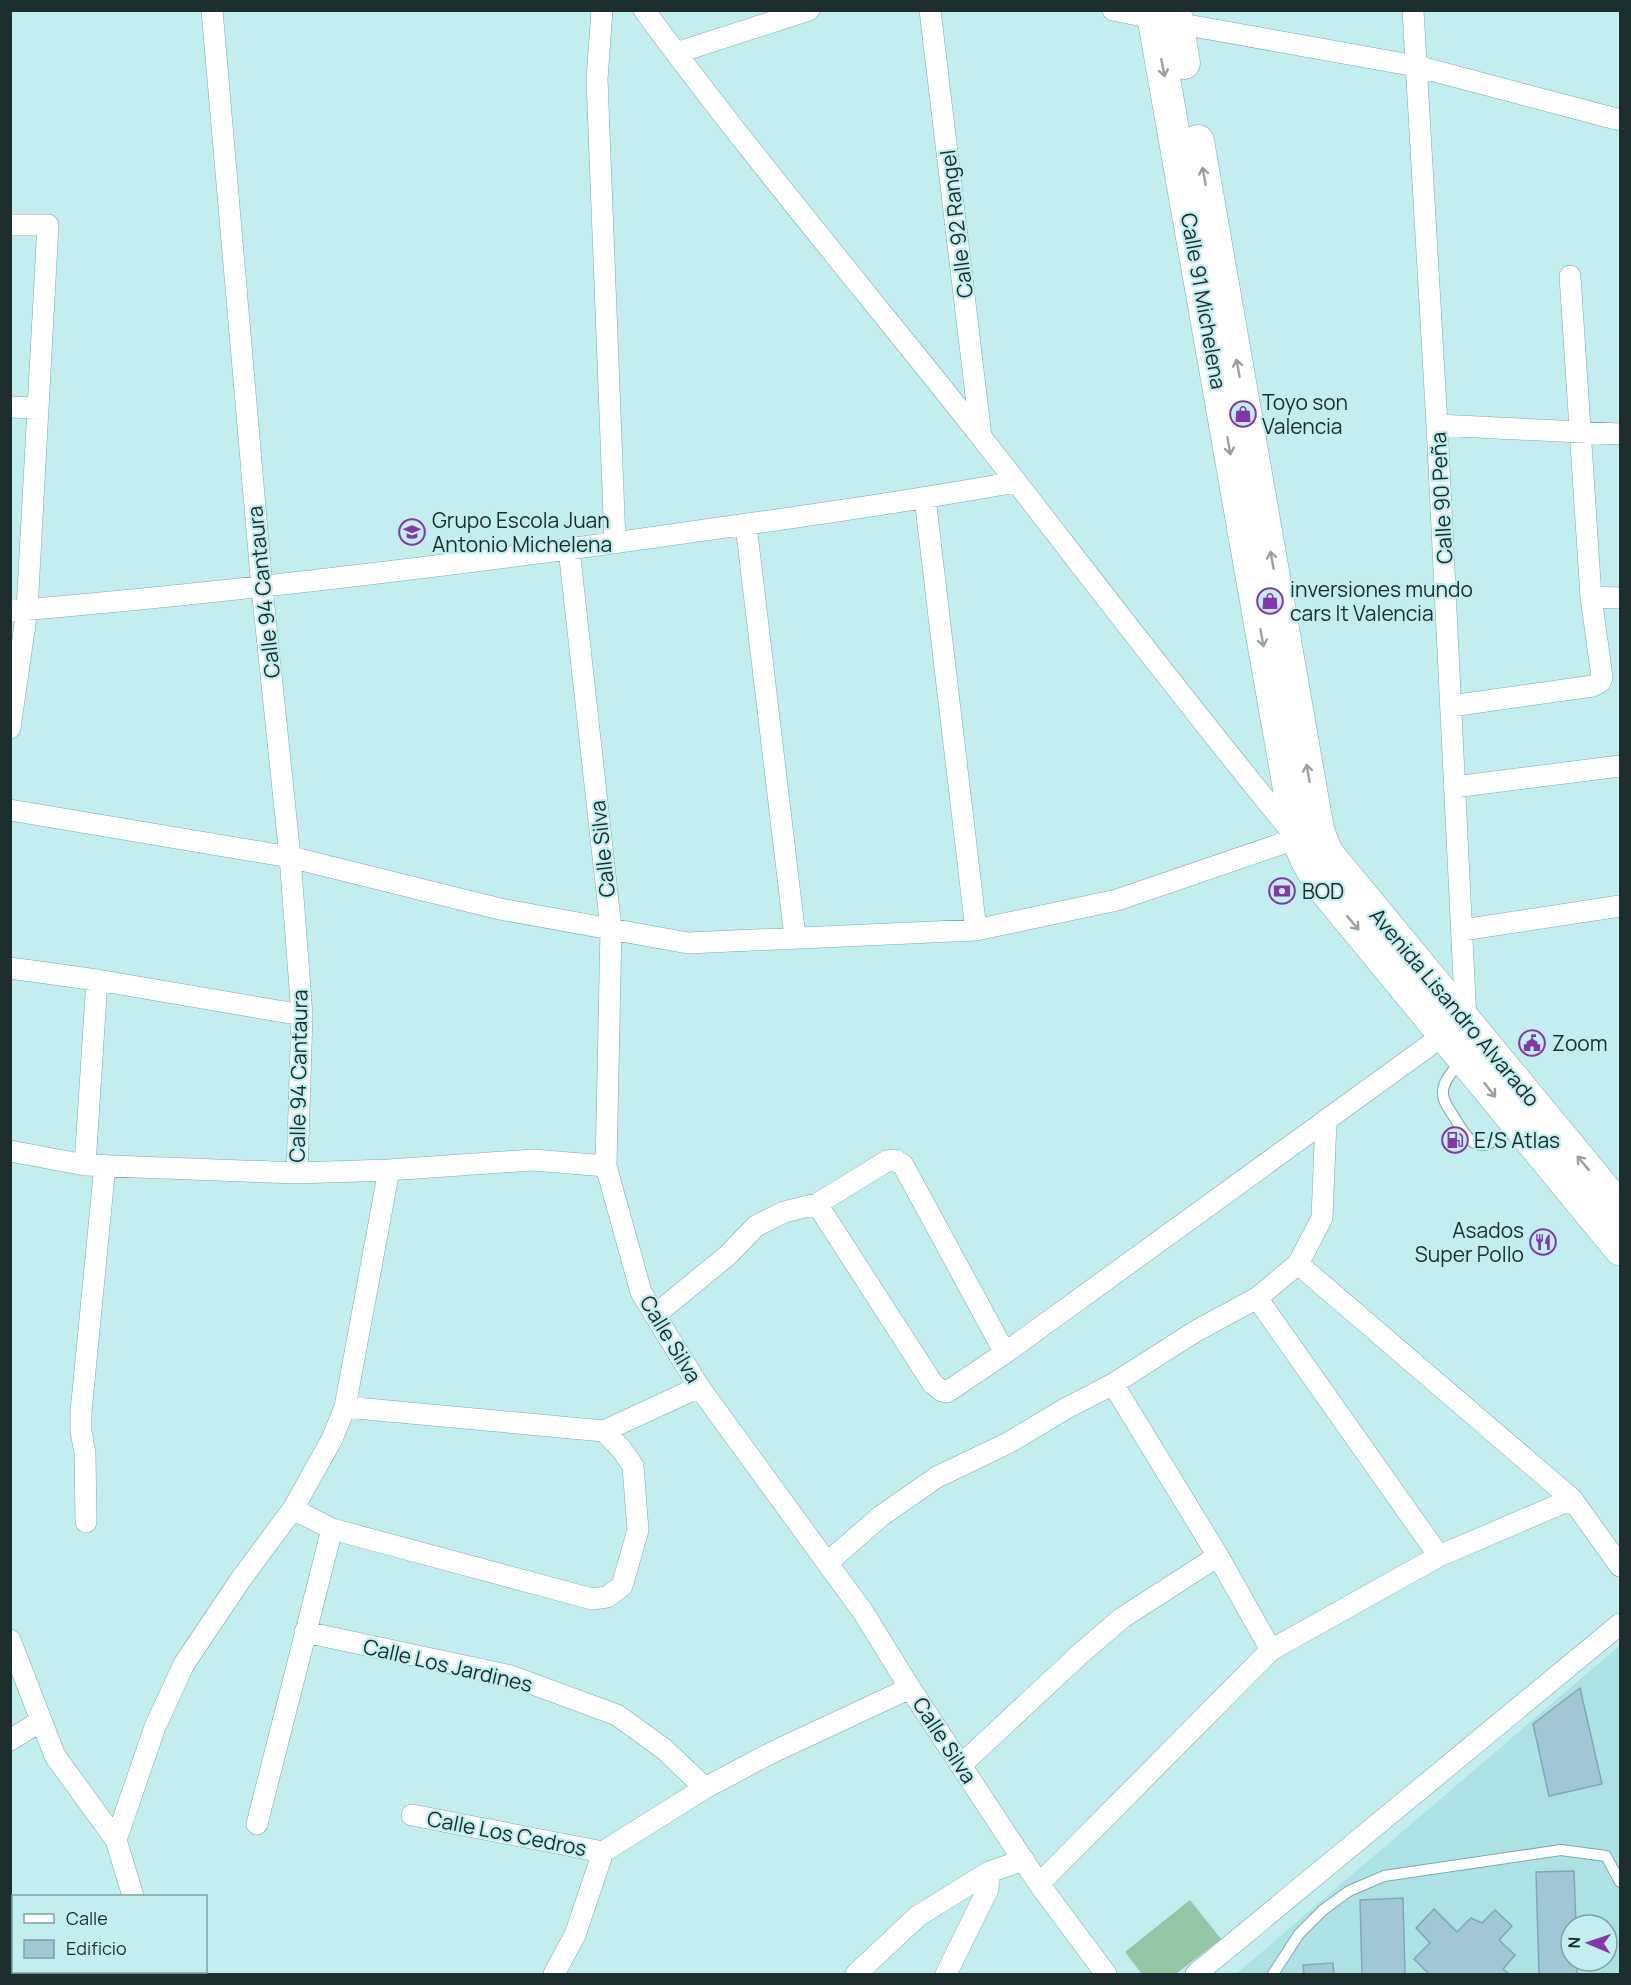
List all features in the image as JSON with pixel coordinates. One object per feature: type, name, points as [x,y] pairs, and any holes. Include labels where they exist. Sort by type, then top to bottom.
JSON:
[{"type":"street","name":"Calle 94 Cantaura","points":[[212,10],[262,588],[290,857],[302,1015],[297,1173]]},
{"type":"street","points":[[602,10],[597,79],[615,543]]},
{"type":"street","points":[[10,810],[290,857],[500,909],[688,943],[976,930],[1117,900],[1308,835],[1219,744],[644,10]]},
{"type":"street","points":[[676,53],[809,10]]},
{"type":"street","name":"Calle 92 Rangel","points":[[930,10],[981,438]]},
{"type":"street","points":[[1113,10],[1164,16],[1416,66],[1620,120]]},
{"type":"street","name":"Calle 90 Peña","points":[[1413,10],[1437,425],[1462,930],[1458,1037]]},
{"type":"street","name":"Calle 91 Michelena","points":[[1164,16],[1218,250],[1308,835]]},
{"type":"street","points":[[10,225],[48,225],[38,408],[10,728]]},
{"type":"street","points":[[1451,706],[1593,686],[1600,682],[1602,677],[1591,597],[1570,276]]},
{"type":"street","points":[[10,407],[38,408]]},
{"type":"street","points":[[1437,425],[1620,434]]},
{"type":"street","points":[[19,611],[262,588],[569,549],[746,525],[1016,482]]},
{"type":"street","points":[[926,498],[976,930]]},
{"type":"street","points":[[746,525],[795,937]]},
{"type":"street","name":"Calle Silva","points":[[569,549],[611,929],[606,1166],[640,1292],[699,1387],[863,1612],[910,1688],[1040,1884],[1106,1974]]},
{"type":"street","points":[[1591,597],[1620,598]]},
{"type":"street","points":[[1454,787],[1620,766]]},
{"type":"street","name":"Avenida Lisandro Alvarado","points":[[1308,835],[1327,853],[1517,1124],[1620,1249]]},
{"type":"street","points":[[1462,930],[1620,906]]},
{"type":"street","points":[[10,968],[97,980],[302,1015]]},
{"type":"street","points":[[86,1522],[85,1454],[81,1432],[81,1412],[95,1165],[97,980]]},
{"type":"street","points":[[817,1204],[933,1384],[942,1392],[947,1392],[1005,1353],[1326,1120],[1458,1037]]},
{"type":"street","name":"Avenida Lisandro Alvarado","points":[[1458,1037],[1620,1208]]},
{"type":"street","points":[[827,1563],[881,1516],[937,1477],[1008,1443],[1113,1384],[1196,1331],[1257,1298],[1298,1264],[1322,1218],[1326,1120]]},
{"type":"street","points":[[10,1151],[95,1165],[297,1173],[389,1170],[533,1160],[606,1166]]},
{"type":"street","points":[[655,1315],[728,1256],[756,1226],[784,1212],[817,1204],[887,1161],[895,1160],[903,1165],[1005,1353]]},
{"type":"street","points":[[116,1840],[155,1727],[184,1664],[241,1579],[293,1509],[332,1439],[345,1407],[389,1170]]},
{"type":"street","points":[[1298,1264],[1572,1498],[1620,1566]]},
{"type":"street","points":[[1257,1298],[1439,1556]]},
{"type":"street","points":[[1113,1384],[1218,1556],[1271,1650]]},
{"type":"street","points":[[345,1407],[604,1431],[699,1387]]},
{"type":"street","points":[[293,1509],[332,1529],[592,1599],[607,1597],[622,1586],[638,1530],[633,1466],[604,1431]]},
{"type":"street","points":[[1040,1884],[1271,1650],[1439,1556],[1572,1498]]},
{"type":"street","points":[[257,1824],[332,1529]]},
{"type":"street","points":[[961,1765],[1122,1618],[1218,1556]]},
{"type":"street","points":[[1196,1974],[1620,1624]]},
{"type":"street","name":"Calle Los Jardines","points":[[306,1632],[511,1676],[616,1715],[664,1749],[705,1788]]},
{"type":"street","points":[[10,1640],[55,1756],[116,1840],[133,1895]]},
{"type":"street","points":[[554,1974],[574,1935],[603,1852],[705,1788],[910,1688]]},
{"type":"street","points":[[10,1740],[41,1721]]},
{"type":"street","name":"Calle Los Cedros","points":[[412,1815],[603,1852]]},
{"type":"street","points":[[856,1974],[918,1916],[989,1872],[1024,1860]]},
{"type":"street","points":[[946,1974],[988,1889],[989,1872]]},
{"type":"lane","points":[[1458,1037],[1442,1093],[1444,1101],[1468,1140],[1478,1146],[1486,1145],[1517,1124]]},
{"type":"lane","points":[[1273,1974],[1299,1934],[1323,1910],[1348,1891],[1384,1876],[1561,1850],[1620,1857]]},
{"type":"lane","points":[[1606,1856],[1620,1882]]},
{"type":"shaded area","points":[[1620,1645],[1620,1974],[1236,1974]]},
{"type":"green space","points":[[1190,1900],[1221,1939],[1176,1974],[1142,1974],[1125,1952]]},
{"type":"building","points":[[1580,1688],[1602,1784],[1549,1796],[1533,1724]]},
{"type":"building","points":[[1574,1871],[1576,1913],[1559,1913],[1559,1973],[1577,1974],[1539,1974],[1536,1872]]},
{"type":"building","points":[[1403,1898],[1405,1974],[1362,1974],[1360,1900]]},
{"type":"building","points":[[1434,1909],[1457,1932],[1471,1918],[1482,1923],[1495,1910],[1512,1926],[1499,1940],[1515,1955],[1503,1969],[1509,1974],[1429,1974],[1414,1959],[1430,1943],[1416,1928]]},
{"type":"building","points":[[1333,1963],[1334,1974],[1304,1974],[1303,1965]]},
{"type":"place","name":"Toyo son Valencia","points":[[1243,414]]},
{"type":"place","name":"Grupo Escola Juan Antonio Michelena","points":[[412,532]]},
{"type":"place","name":"inversiones mundo cars lt Valencia","points":[[1270,601]]},
{"type":"place","name":"BOD","points":[[1282,891]]},
{"type":"place","name":"Zoom","points":[[1532,1043]]},
{"type":"place","name":"E/S Atlas","points":[[1455,1140]]},
{"type":"place","name":"Asados Super Pollo","points":[[1543,1242]]}]
